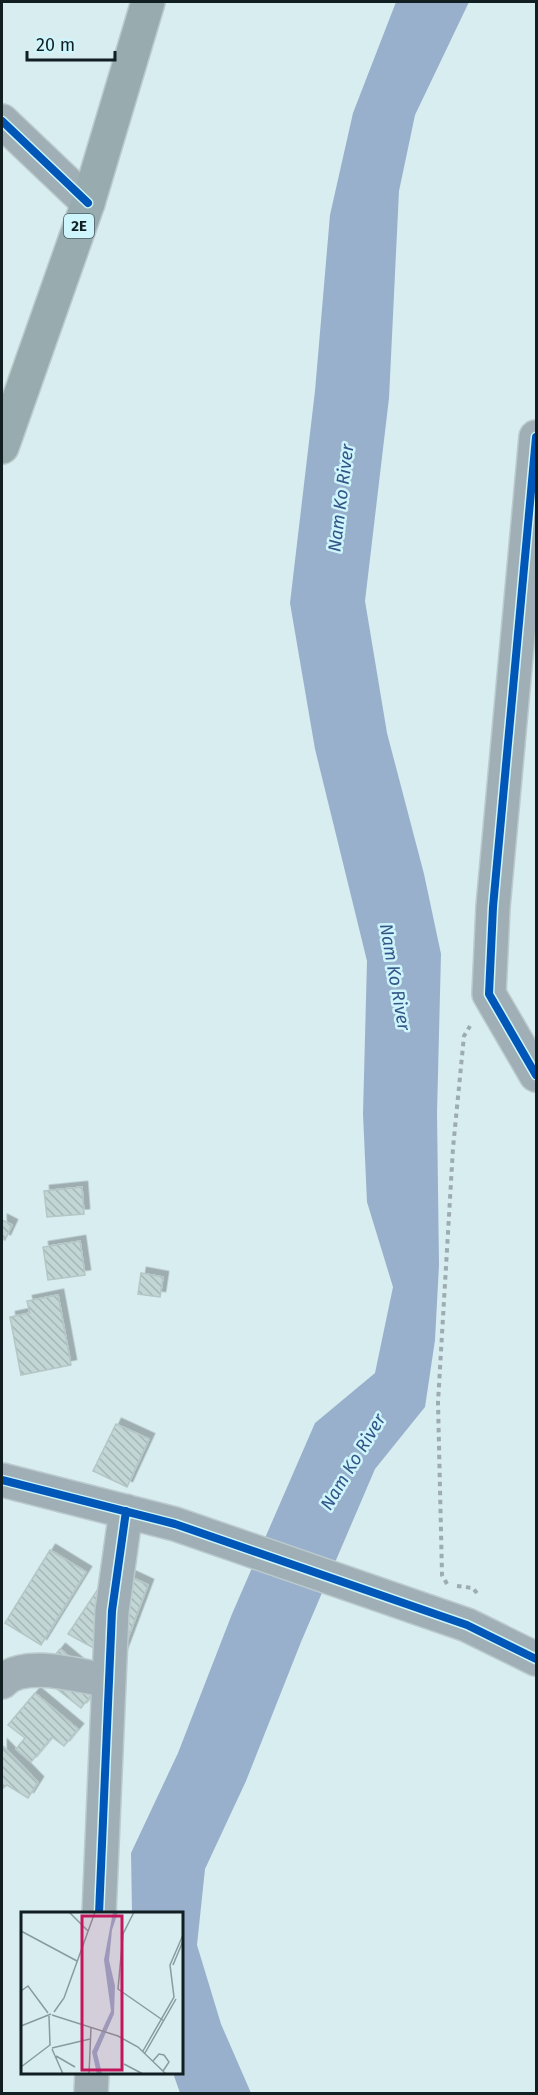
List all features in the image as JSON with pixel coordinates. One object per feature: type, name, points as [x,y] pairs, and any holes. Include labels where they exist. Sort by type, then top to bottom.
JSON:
[{"type":"highway","name":"2E","points":[[2,447],[88,203],[148,2]]},
{"type":"street","points":[[2,121],[88,203]]},
{"type":"street","points":[[537,436],[493,907],[489,994],[537,1075]]},
{"type":"street","points":[[2,1480],[175,1524],[474,1628],[537,1659]]},
{"type":"street","points":[[99,1912],[112,1611],[126,1511]]},
{"type":"street","points":[[2,1682],[9,1674],[32,1670],[109,1681]]},
{"type":"street","points":[[91,2094],[92,2074]]},
{"type":"path","points":[[474,1628],[481,1598],[473,1588],[448,1585],[442,1575],[438,1402],[453,1148],[464,1036],[489,994]]},
{"type":"water","name":"Nam Ko River","points":[[396,2],[469,2],[415,115],[399,191],[389,398],[365,601],[387,733],[424,874],[441,954],[437,1113],[439,1265],[435,1340],[425,1407],[375,1469],[301,1642],[246,1781],[205,1869],[197,1945],[221,2024],[251,2093],[180,2093],[173,2074],[183,2074],[183,1912],[132,1912],[131,1853],[178,1753],[232,1614],[315,1423],[375,1373],[393,1287],[367,1202],[363,1114],[367,961],[315,749],[290,603],[315,391],[330,215],[353,113]]},
{"type":"building","points":[[82,1187],[84,1214],[47,1217],[44,1191]]},
{"type":"building","points":[[2,1220],[12,1225],[5,1240],[2,1239]]},
{"type":"building","points":[[80,1241],[85,1275],[48,1280],[43,1247]]},
{"type":"building","points":[[141,1273],[163,1277],[160,1297],[138,1294]]},
{"type":"building","points":[[58,1295],[71,1365],[21,1375],[10,1317],[30,1313],[27,1301]]},
{"type":"building","points":[[116,1424],[149,1439],[127,1487],[93,1471]]},
{"type":"building","points":[[50,1550],[86,1572],[41,1645],[5,1623]]},
{"type":"building","points":[[112,1568],[148,1585],[119,1662],[68,1634]]},
{"type":"building","points":[[60,1649],[101,1683],[81,1708],[39,1675]]},
{"type":"building","points":[[35,1693],[78,1729],[64,1746],[52,1737],[31,1762],[16,1749],[25,1738],[8,1725]]},
{"type":"building","points":[[2,1745],[38,1782],[28,1798],[7,1785],[2,1789]]},
{"type":"cycle path","points":[[2,121],[88,203]]},
{"type":"cycle path","points":[[536,437],[493,907],[489,994],[536,1075]]},
{"type":"cycle path","points":[[2,1480],[175,1524],[467,1625],[536,1659]]},
{"type":"cycle path","points":[[99,1912],[112,1611],[126,1511]]}]
